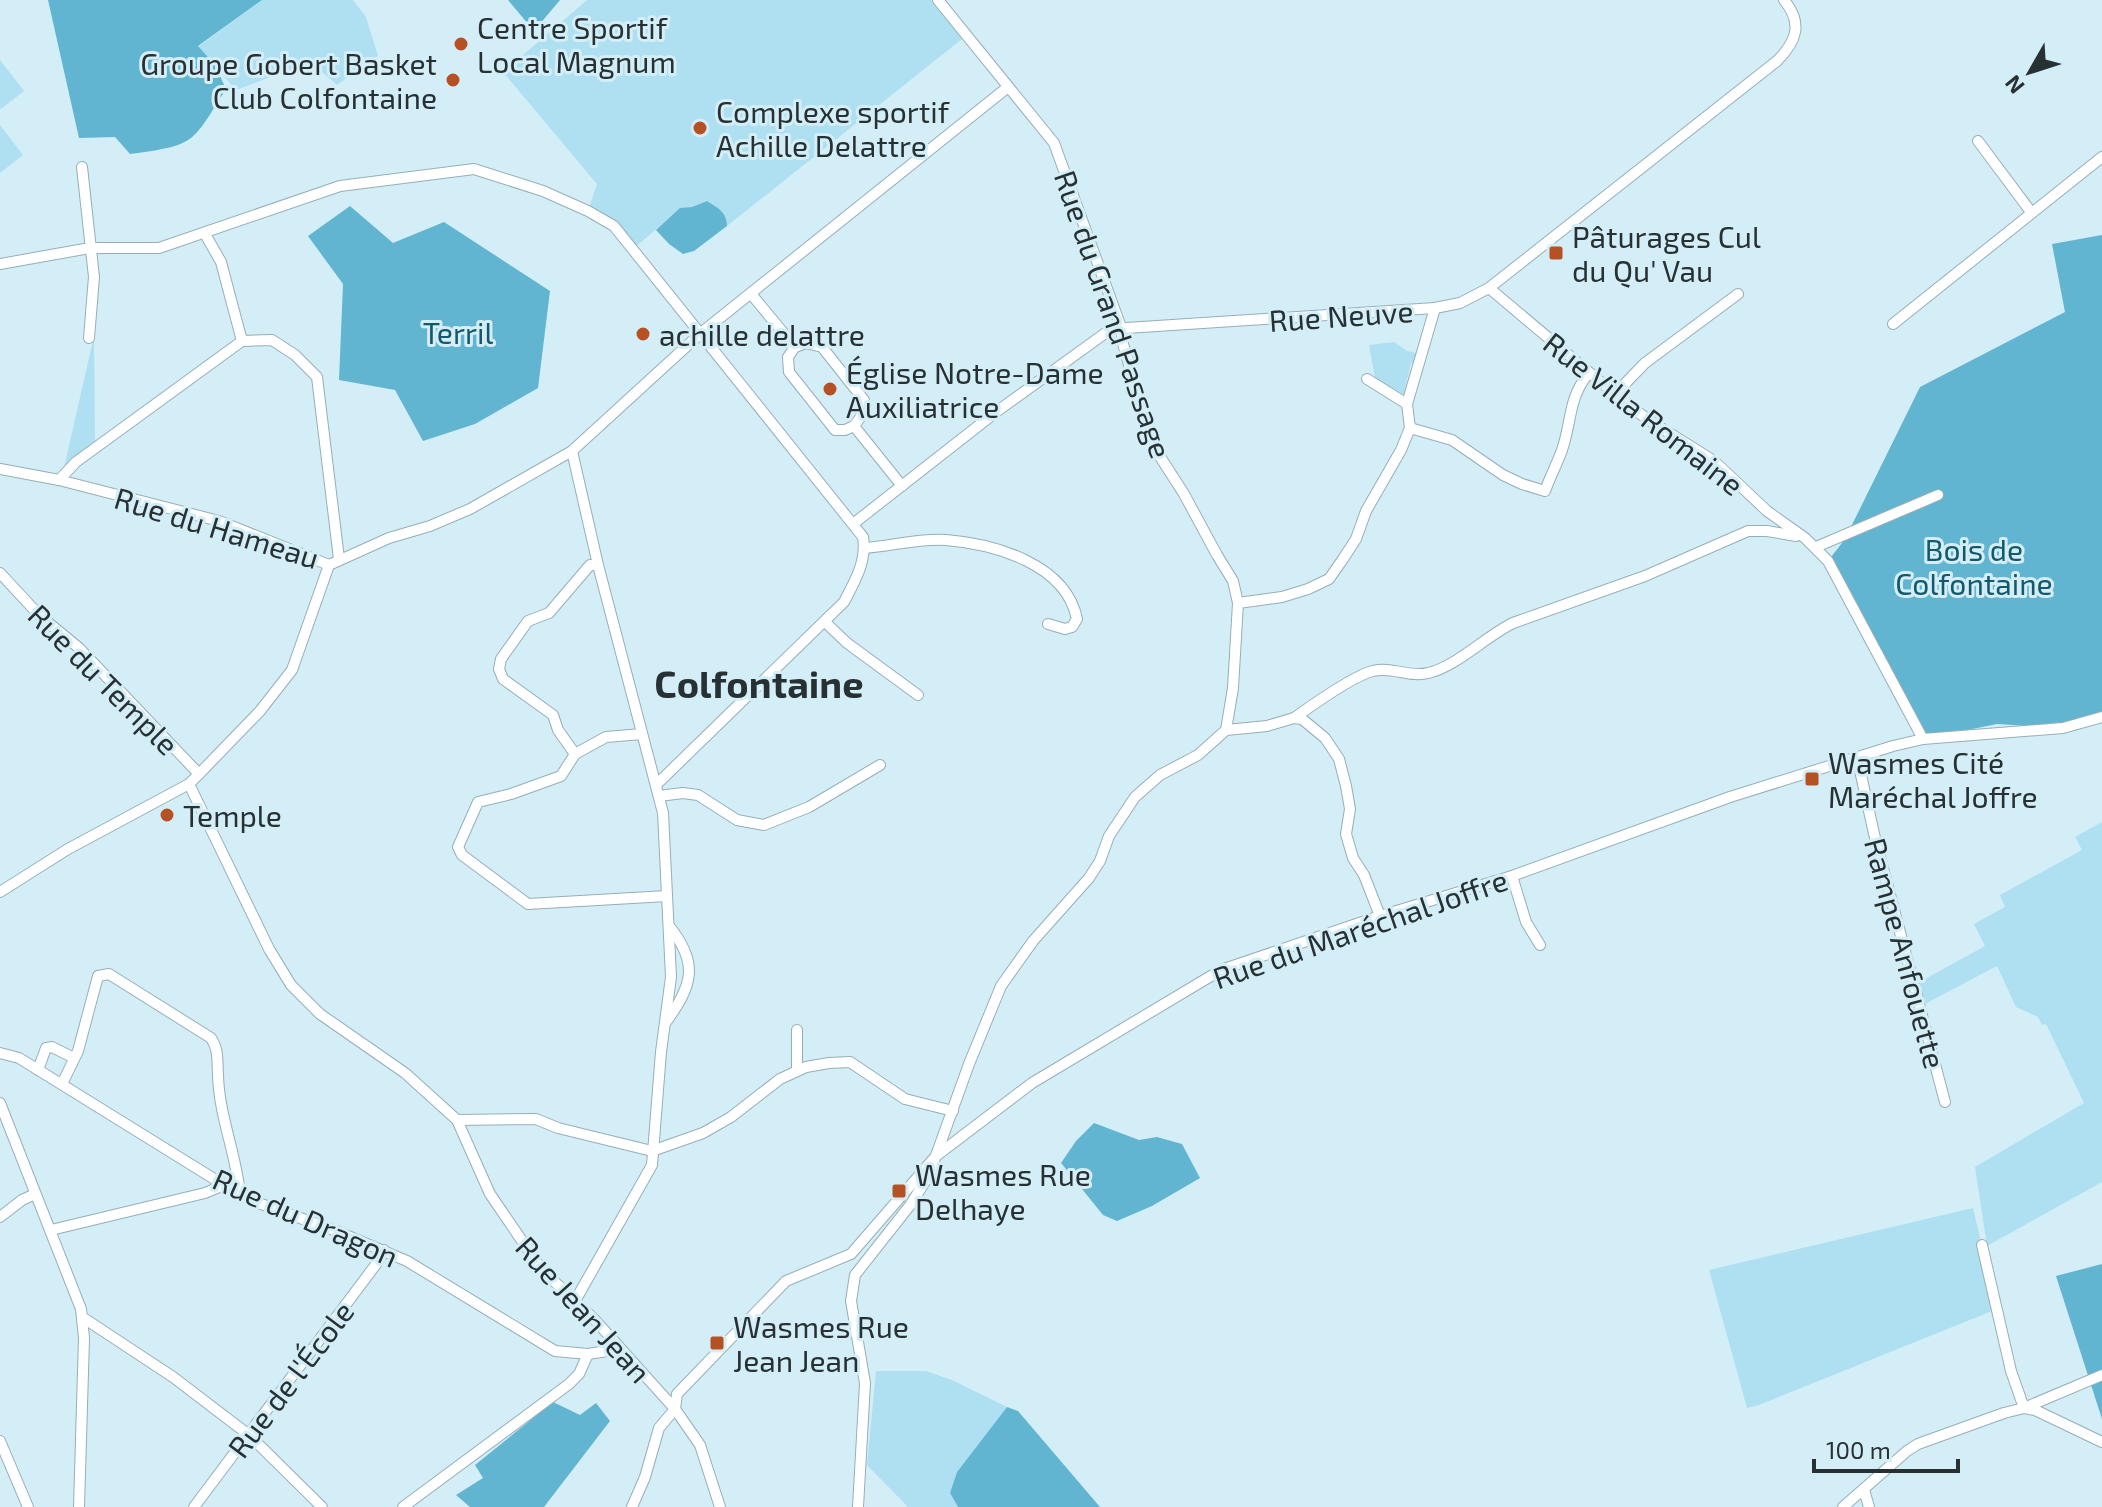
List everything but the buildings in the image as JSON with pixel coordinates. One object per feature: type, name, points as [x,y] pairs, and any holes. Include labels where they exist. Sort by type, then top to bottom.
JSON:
[{"type":"street","name":"Rue du Grand Passage","points":[[938,0],[1054,143],[1122,330],[1143,415],[1159,455],[1233,581],[1238,603]]},
{"type":"street","name":"Rue Neuve","points":[[853,524],[996,412],[1111,329],[1435,308],[1460,303],[1489,288],[1777,61],[1794,42],[1797,32],[1796,21],[1784,0]]},
{"type":"street","name":"Rue du Hameau","points":[[0,469],[59,480],[219,521],[334,562],[470,509],[572,451],[701,333],[1008,87]]},
{"type":"street","points":[[1978,141],[2031,212]]},
{"type":"street","points":[[1893,324],[2102,157]]},
{"type":"street","points":[[82,167],[94,277],[89,338]]},
{"type":"street","points":[[0,264],[90,248],[159,248],[340,186],[474,169],[543,191],[614,226],[853,524],[863,537],[865,548],[859,575],[844,602],[657,790]]},
{"type":"street","points":[[205,234],[221,262],[242,341]]},
{"type":"street","name":"Rue Villa Romaine","points":[[1489,288],[1588,374],[1647,419],[1714,461],[1767,511],[1816,547],[1828,561],[1923,739]]},
{"type":"street","points":[[1615,394],[1645,363],[1738,294]]},
{"type":"street","points":[[752,295],[795,347]]},
{"type":"street","points":[[1226,730],[1233,688],[1238,603],[1282,597],[1329,579],[1356,539],[1366,511],[1410,428],[1407,404],[1435,308]]},
{"type":"street","points":[[59,480],[76,462],[242,341],[272,340],[295,355],[317,377],[334,562],[292,670],[260,711],[199,774]]},
{"type":"street","points":[[806,343],[822,347],[864,400],[862,415],[854,426],[835,430],[789,372],[788,357],[795,347],[806,343]]},
{"type":"street","points":[[1410,428],[1452,440],[1503,475],[1545,491],[1562,449],[1572,400],[1588,374]]},
{"type":"street","points":[[1367,379],[1407,404]]},
{"type":"street","points":[[854,426],[902,486]]},
{"type":"street","points":[[572,451],[598,565],[663,813],[671,977],[652,1165],[575,1301]]},
{"type":"street","points":[[1816,547],[1938,495]]},
{"type":"street","points":[[858,1507],[865,1383],[851,1301],[855,1275],[911,1204],[929,1175],[1001,986],[1033,941],[1089,878],[1120,815],[1135,797],[1160,775],[1198,755],[1226,730],[1267,726],[1294,718],[1373,671],[1426,674],[1446,666],[1513,623],[1645,576],[1748,531],[1805,538]]},
{"type":"street","points":[[865,548],[945,540],[1015,554],[1057,581],[1075,606],[1077,619],[1072,627],[1065,629],[1048,624]]},
{"type":"street","points":[[575,754],[558,730],[553,715],[503,679],[499,669],[501,659],[528,621],[549,613],[590,565],[598,565]]},
{"type":"street","name":"Rue du Temple","points":[[0,573],[39,615],[79,648],[199,774],[189,784],[68,849],[0,892]]},
{"type":"street","points":[[825,622],[847,643],[918,695]]},
{"type":"street","name":"Rue du Maréchal Joffre","points":[[632,1507],[645,1477],[659,1428],[675,1409],[677,1394],[786,1281],[851,1254],[936,1156],[1032,1083],[1221,970],[1380,916],[1512,876],[1705,805],[1857,757],[1923,739],[2063,728],[2102,717]]},
{"type":"street","points":[[1294,718],[1302,719],[1325,738],[1339,759],[1350,809],[1346,834],[1353,858],[1364,875],[1380,916]]},
{"type":"street","points":[[642,734],[606,737],[575,754],[561,776],[478,802],[458,847],[462,855],[528,904],[667,896]]},
{"type":"street","name":"Rampe Anfouette","points":[[1857,757],[1945,1102]]},
{"type":"street","points":[[657,790],[698,795],[737,820],[764,825],[809,807],[880,765]]},
{"type":"street","points":[[189,784],[269,949],[291,985],[320,1014],[405,1073],[457,1120],[536,1119],[558,1128],[652,1151],[703,1133],[731,1117],[780,1079],[797,1071],[829,1063],[850,1062],[905,1099],[953,1111]]},
{"type":"street","points":[[1512,876],[1526,922],[1540,945]]},
{"type":"street","points":[[665,1023],[688,987],[690,963],[683,943],[668,926]]},
{"type":"street","points":[[62,1084],[78,1051],[98,976],[109,974],[211,1038],[217,1047],[220,1107],[238,1174],[240,1194]]},
{"type":"street","points":[[797,1030],[797,1071]]},
{"type":"street","points":[[38,1070],[46,1048],[52,1047],[74,1058]]},
{"type":"street","name":"Rue du Dragon","points":[[0,1053],[16,1056],[240,1194],[384,1250],[457,1290],[540,1344],[555,1351],[588,1354],[620,1349]]},
{"type":"street","points":[[0,1103],[78,1295],[84,1352],[79,1507]]},
{"type":"street","name":"Rue Jean Jean","points":[[457,1120],[490,1194],[542,1270],[575,1301],[675,1409],[700,1445],[720,1507]]},
{"type":"street","points":[[51,1230],[205,1193],[224,1185]]},
{"type":"street","points":[[0,1217],[35,1194]]},
{"type":"street","points":[[1982,1245],[2011,1371],[2024,1408]]},
{"type":"street","name":"Rue de l'École","points":[[194,1507],[384,1250]]},
{"type":"street","points":[[82,1317],[173,1377],[249,1435],[322,1507]]},
{"type":"street","points":[[403,1507],[569,1384],[579,1374],[588,1354]]},
{"type":"street","points":[[1843,1507],[1918,1444],[2024,1408],[2102,1375]]},
{"type":"street","points":[[2024,1408],[2035,1410],[2102,1442]]},
{"type":"street","points":[[0,1441],[28,1507]]},
{"type":"street","points":[[1864,1490],[1869,1507]]},
{"type":"shaded area","points":[[48,0],[262,0],[198,46],[215,65],[226,89],[198,131],[181,144],[130,154],[115,137],[79,138]]},
{"type":"shaded area","points":[[262,0],[353,0],[366,17],[378,56],[337,85],[311,62],[236,90],[198,47]]},
{"type":"shaded area","points":[[508,0],[560,0],[534,31]]},
{"type":"shaded area","name":"Complexe sportif Achille Delattre","points":[[587,0],[938,0],[967,35],[727,226],[724,214],[707,201],[680,209],[633,249],[588,211],[597,184],[503,72]]},
{"type":"shaded area","points":[[0,60],[24,91],[1,109],[0,108]]},
{"type":"shaded area","points":[[0,125],[23,155],[0,173]]},
{"type":"shaded area","points":[[707,201],[724,214],[727,226],[694,251],[683,254],[656,230],[680,208]]},
{"type":"shaded area","name":"Terril","points":[[350,206],[393,243],[444,222],[550,291],[538,388],[475,424],[423,441],[395,390],[339,380],[343,284],[308,236]]},
{"type":"shaded area","name":"Bois de Colfontaine","points":[[2102,235],[2102,717],[2063,728],[1997,724],[1923,739],[1828,561],[1845,539],[1920,387],[2065,312],[2052,244]]},
{"type":"shaded area","points":[[94,336],[95,443],[63,472]]},
{"type":"shaded area","points":[[1394,342],[1407,351],[1422,354],[1420,365],[1411,363],[1405,388],[1409,390],[1403,394],[1375,378],[1369,345]]},
{"type":"shaded area","points":[[2102,822],[2102,1182],[1987,1246],[1975,1167],[2084,1103],[2046,1024],[2042,1025],[2038,1017],[2016,1007],[1997,966],[1919,1007],[1914,985],[1985,946],[1974,924],[2005,907],[2000,895],[2082,850],[2075,837]]},
{"type":"shaded area","points":[[1094,1123],[1139,1140],[1157,1137],[1182,1144],[1200,1178],[1152,1206],[1117,1221],[1103,1215],[1061,1163],[1076,1141]]},
{"type":"shaded area","points":[[1973,1208],[1997,1309],[1747,1408],[1709,1270]]},
{"type":"shaded area","points":[[2102,1264],[2102,1419],[2056,1276]]},
{"type":"shaded area","points":[[876,1371],[926,1371],[1007,1407],[957,1472],[950,1493],[958,1507],[908,1507],[867,1465]]},
{"type":"shaded area","points":[[553,1402],[580,1415],[596,1403],[610,1421],[544,1507],[470,1507],[456,1495],[483,1478],[475,1465]]},
{"type":"shaded area","points":[[1007,1407],[1018,1411],[1100,1507],[958,1507],[950,1493],[957,1472]]},
{"type":"place","name":"Centre Sportif Local Magnum","points":[[461,44]]},
{"type":"place","name":"Groupe Gobert Basket Club Colfontaine","points":[[453,80]]},
{"type":"place","name":"Complexe sportif Achille Delattre","points":[[700,128]]},
{"type":"place","name":"Pâturages Cul du Qu' Vau","points":[[1556,253]]},
{"type":"place","name":"achille delattre","points":[[643,334]]},
{"type":"place","name":"Église Notre-Dame Auxiliatrice","points":[[830,389]]},
{"type":"place","name":"Wasmes Cité Maréchal Joffre","points":[[1812,779]]},
{"type":"place","name":"Temple","points":[[167,815]]},
{"type":"place","name":"Wasmes Rue Delhaye","points":[[899,1191]]},
{"type":"place","name":"Wasmes Rue Jean Jean","points":[[717,1343]]},
{"type":"district","name":"Colfontaine","points":[[759,683]]}]
